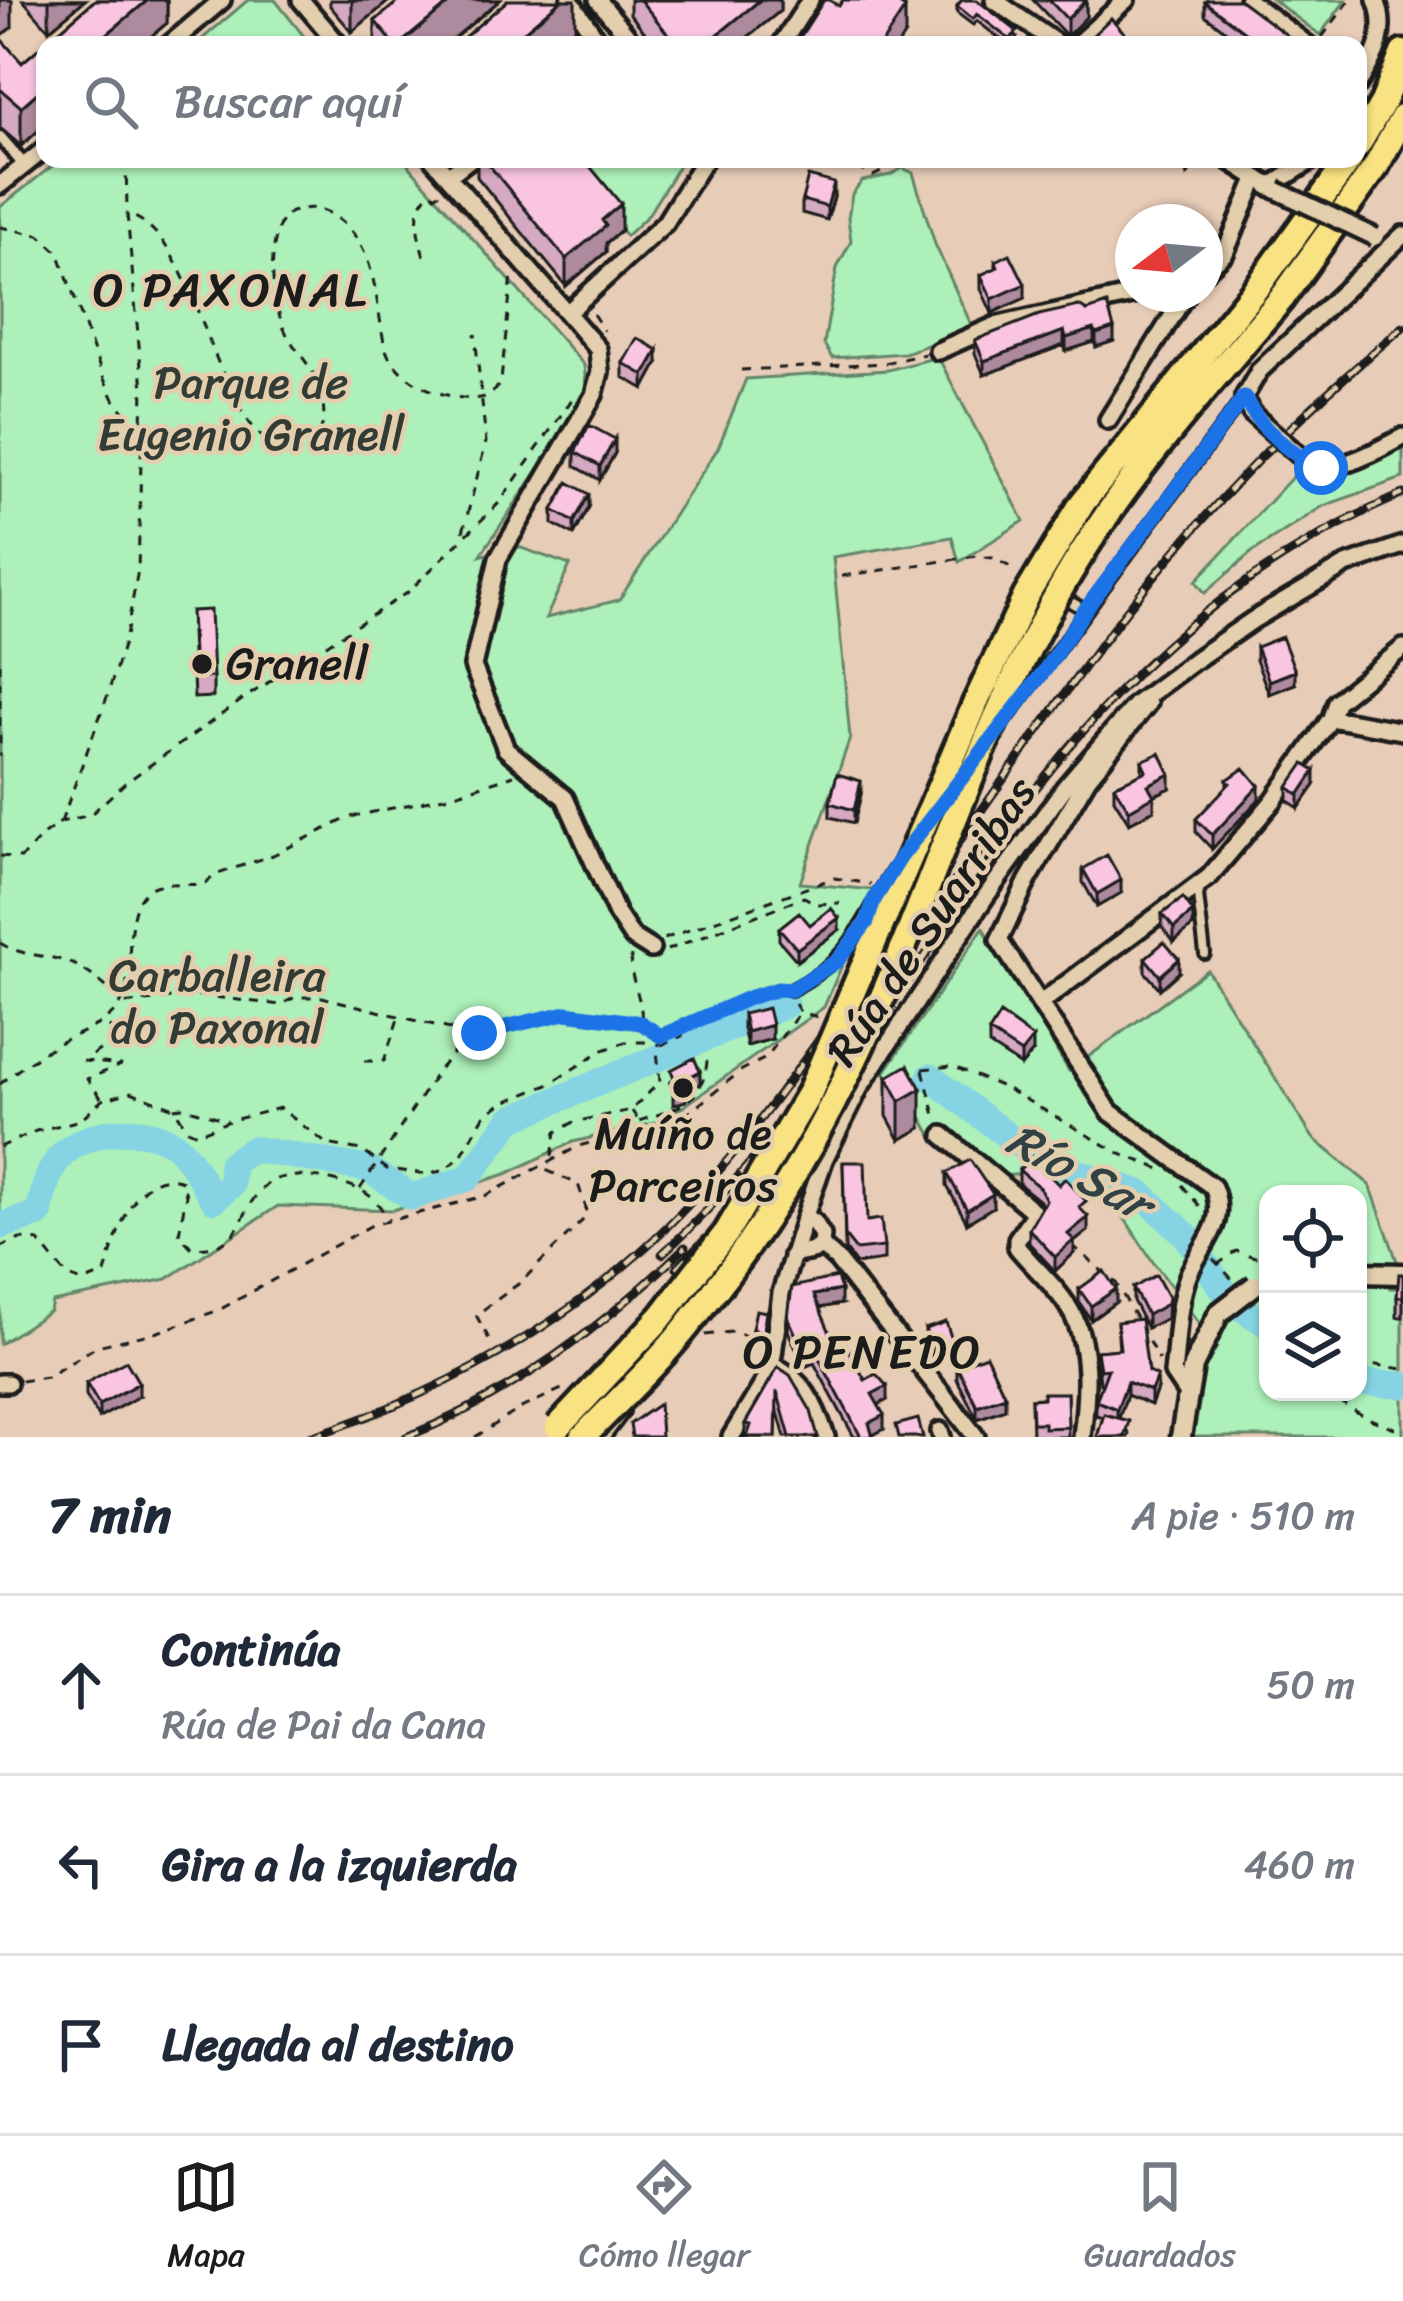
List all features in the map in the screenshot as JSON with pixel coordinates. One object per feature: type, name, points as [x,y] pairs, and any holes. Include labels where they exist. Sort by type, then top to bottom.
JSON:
[{"type":"highway","points":[[1367,130],[1403,52]]},
{"type":"highway","points":[[552,1432],[661,1317],[728,1232],[810,1092],[976,702],[1026,596],[1083,502],[1375,168],[1403,117]]},
{"type":"highway","points":[[583,1437],[681,1334],[745,1249],[833,1104],[998,712],[1065,581],[1148,458],[1272,290],[1345,168]]},
{"type":"street","points":[[180,36],[222,0]]},
{"type":"street","points":[[570,0],[596,36]]},
{"type":"street","points":[[593,0],[602,36]]},
{"type":"street","points":[[593,0],[621,36]]},
{"type":"street","points":[[787,36],[810,0]]},
{"type":"street","points":[[994,0],[1046,36]]},
{"type":"street","points":[[1086,36],[1126,0]]},
{"type":"street","points":[[1248,0],[1305,36]]},
{"type":"street","points":[[1367,70],[1382,33],[1376,0]]},
{"type":"street","points":[[304,1],[332,36]]},
{"type":"street","points":[[0,137],[25,166]]},
{"type":"street","points":[[0,185],[36,157]]},
{"type":"street","points":[[441,168],[598,349],[597,387],[497,559],[473,660],[506,749],[566,798],[617,914],[632,937],[646,946]]},
{"type":"street","points":[[448,176],[458,168]]},
{"type":"street","points":[[567,314],[664,223],[697,168]]},
{"type":"street","points":[[1240,168],[1267,185],[1390,239],[1259,371],[1248,405],[1308,463],[1321,468],[1340,465],[1403,437]]},
{"type":"street","points":[[1223,255],[1267,185],[1298,168]]},
{"type":"street","points":[[938,351],[994,326],[1115,299]]},
{"type":"street","points":[[1108,420],[1175,312]]},
{"type":"street","name":"Rúa de Suarribas","points":[[731,1437],[765,1381],[800,1215],[860,1087],[986,896],[1116,724],[1154,690],[1253,620],[1327,576],[1403,545]]},
{"type":"street","points":[[1042,1002],[1202,883],[1273,801],[1331,718],[1336,702],[1403,648]]},
{"type":"street","name":"Rúa de Suarribas","points":[[1154,690],[1147,706],[1088,778],[1000,930],[1002,948],[1042,1002],[1110,1112],[1213,1187],[1218,1206],[1214,1228]]},
{"type":"street","points":[[1331,718],[1403,731]]},
{"type":"street","points":[[943,1135],[1034,1214],[1017,1247],[1042,1272],[1076,1320],[1087,1387],[1082,1437]]},
{"type":"street","points":[[792,1255],[813,1251],[822,1240],[817,1179]]},
{"type":"street","points":[[800,1215],[814,1222],[838,1262],[976,1437]]},
{"type":"street","points":[[1187,1394],[1173,1373],[1188,1275],[1214,1228]]},
{"type":"street","points":[[1367,1273],[1403,1274]]},
{"type":"street","points":[[1181,1437],[1200,1348],[1220,1313],[1259,1284]]},
{"type":"street","points":[[770,1364],[789,1372],[802,1386],[826,1437]]},
{"type":"lane","points":[[791,990],[837,961],[867,922],[885,882],[935,811],[1045,670],[1085,610],[1248,405]]},
{"type":"lane","points":[[1066,599],[1085,610]]},
{"type":"lane","points":[[1202,883],[1198,896],[1205,954]]},
{"type":"lane","points":[[604,1437],[628,1406],[635,1368],[764,1200],[779,1206]]},
{"type":"path","points":[[1319,36],[1350,0]]},
{"type":"path","points":[[61,823],[126,636],[139,570],[141,350],[126,168]]},
{"type":"path","points":[[858,168],[873,176],[889,168]]},
{"type":"path","points":[[424,256],[416,224],[420,206],[431,191]]},
{"type":"path","points":[[128,214],[152,228],[164,247],[203,322],[237,404],[256,434],[273,446],[297,449],[312,443],[324,416],[312,371],[284,330],[278,309],[276,230],[284,216],[298,208],[329,212],[361,243],[373,275],[389,358],[426,389],[485,398],[495,392],[501,381],[512,275]]},
{"type":"path","points":[[0,227],[27,230],[58,252],[103,377],[141,431]]},
{"type":"path","points":[[461,537],[486,442],[475,334]]},
{"type":"path","points":[[742,370],[885,363],[938,351]]},
{"type":"path","points":[[0,856],[21,858],[61,823],[90,815],[125,783],[249,695],[408,592],[484,519],[578,390]]},
{"type":"path","points":[[842,576],[976,556],[993,558],[1022,573]]},
{"type":"path","points":[[0,663],[0,758]]},
{"type":"path","points":[[122,1004],[132,952],[133,914],[140,895],[152,886],[205,884],[215,875],[273,855],[350,817],[497,783],[525,767]]},
{"type":"path","points":[[641,1023],[644,1014],[629,961],[646,946],[834,878],[862,885],[885,882]]},
{"type":"path","points":[[646,946],[664,952],[804,897],[818,904],[840,903]]},
{"type":"path","points":[[0,943],[18,954],[70,962],[98,979],[122,1004]]},
{"type":"path","points":[[174,1108],[188,1130],[197,1134],[229,1120],[280,1108],[327,1144],[361,1150],[405,1173],[442,1171],[460,1158],[484,1116],[502,1103],[548,1085],[601,1051],[661,1036],[751,997],[791,990]]},
{"type":"path","points":[[0,1084],[55,1046],[104,1021],[122,1004],[196,994],[281,1005],[295,998],[322,997],[479,1033],[566,1013],[641,1023],[661,1036]]},
{"type":"path","points":[[4,1383],[47,1377],[97,1346],[188,1323],[278,1281],[356,1233],[485,1196],[578,1146],[685,1116],[742,1070],[766,1058],[800,1012],[818,1017]]},
{"type":"path","points":[[364,1060],[384,1060],[399,1017]]},
{"type":"path","points":[[102,1100],[87,1079],[121,1065],[84,1061],[118,1037],[104,1021]]},
{"type":"path","points":[[658,1048],[682,1036],[683,1024]]},
{"type":"path","points":[[359,1190],[457,1048],[462,1032]]},
{"type":"path","points":[[660,1082],[661,1036]]},
{"type":"path","points":[[639,1121],[689,1103],[705,1083],[707,1062],[689,1069]]},
{"type":"path","points":[[914,1062],[923,1069],[943,1135]]},
{"type":"path","points":[[923,1069],[952,1066],[1007,1089],[1121,1154],[1168,1172]]},
{"type":"path","points":[[553,1159],[556,1132],[574,1122],[631,1109],[674,1075]]},
{"type":"path","points":[[0,1147],[36,1131],[81,1120],[102,1100],[131,1092],[229,1120]]},
{"type":"path","points":[[631,1109],[644,1129]]},
{"type":"path","points":[[489,1340],[476,1315],[521,1282],[584,1220],[586,1208],[578,1184],[538,1167]]},
{"type":"path","points":[[0,1247],[20,1239],[39,1241],[68,1277],[83,1282],[105,1273],[116,1234],[151,1181],[167,1176],[182,1181],[186,1195],[179,1234],[191,1247],[208,1249],[230,1239],[270,1182],[290,1176],[359,1190],[389,1220]]},
{"type":"path","points":[[1181,1184],[1214,1228]]},
{"type":"path","points":[[1067,1240],[1116,1283],[1165,1369],[1173,1373]]},
{"type":"path","points":[[1217,1264],[1236,1250],[1259,1258]]},
{"type":"path","points":[[1205,1251],[1232,1279]]},
{"type":"path","points":[[671,1326],[693,1339],[731,1332],[775,1342]]},
{"type":"path","points":[[1367,1362],[1403,1369]]},
{"type":"path","points":[[475,1437],[522,1404],[562,1389]]},
{"type":"path","points":[[1338,1401],[1403,1431]]},
{"type":"green space","points":[[248,0],[275,0],[304,36],[206,36]]},
{"type":"green space","points":[[1273,0],[1346,0],[1320,35]]},
{"type":"green space","points":[[50,168],[411,168],[584,365],[587,397],[480,556],[516,546],[570,565],[546,618],[619,600],[718,448],[746,379],[888,370],[938,357],[1024,521],[959,562],[952,537],[833,557],[850,738],[800,883],[874,890],[824,1007],[663,1121],[573,1142],[506,1174],[393,1210],[278,1206],[167,1279],[52,1302],[50,1311],[0,1344],[0,207]]},
{"type":"green space","points":[[570,168],[677,168],[648,215],[626,236]]},
{"type":"green space","points":[[903,168],[913,173],[935,244],[973,329],[905,353],[832,358],[824,344],[837,268],[851,241],[852,194],[862,181]]},
{"type":"green space","points":[[1403,447],[1403,478],[1323,506],[1251,553],[1205,593],[1196,581],[1296,473],[1331,477]]},
{"type":"green space","points":[[983,928],[1069,1071],[1207,970],[1313,1138],[1370,1185],[1397,1261],[1390,1288],[1403,1289],[1403,1437],[1193,1437],[1203,1370],[1217,1347],[1119,1210],[1071,1185],[1056,1183],[1035,1168],[1020,1174],[999,1173],[966,1146],[933,1138],[908,1094],[884,1073]]},
{"type":"building","points":[[95,0],[148,0],[105,36],[53,36]]},
{"type":"building","points":[[400,0],[453,0],[410,36],[388,36],[375,21]]},
{"type":"building","points":[[508,0],[561,0],[519,36],[466,36]]},
{"type":"building","points":[[640,0],[760,0],[716,36],[670,36]]},
{"type":"building","points":[[824,0],[839,6],[843,0],[894,0],[905,8],[887,36],[801,36]]},
{"type":"building","points":[[962,0],[977,0],[1017,31],[1005,36],[977,14],[973,19],[957,6]]},
{"type":"building","points":[[1049,0],[1086,0],[1067,19]]},
{"type":"building","points":[[1240,0],[1288,36],[1250,36],[1205,2]]},
{"type":"building","points":[[1111,18],[1127,36],[1092,36]]},
{"type":"building","points":[[0,38],[22,63],[36,51],[36,94],[21,107],[0,89]]},
{"type":"building","points":[[491,168],[591,168],[621,204],[602,220],[606,226],[566,259]]},
{"type":"building","points":[[808,176],[834,183],[827,207],[802,200]]},
{"type":"building","points":[[1010,254],[1025,284],[992,299],[981,275]]},
{"type":"building","points":[[1107,304],[1114,328],[1096,334],[1094,329],[1066,338],[1064,331],[984,361],[975,340],[1039,315],[1079,306],[1087,311]]},
{"type":"building","points":[[637,338],[658,350],[644,375],[623,363]]},
{"type":"building","points":[[589,425],[615,439],[600,466],[575,452]]},
{"type":"building","points":[[568,482],[589,494],[574,522],[553,510]]},
{"type":"building","name":"Granell","points":[[210,610],[213,677],[194,678],[191,611]]},
{"type":"building","points":[[1282,637],[1295,671],[1269,681],[1256,647]]},
{"type":"building","points":[[1160,753],[1170,774],[1148,785],[1154,796],[1129,810],[1114,786],[1146,771],[1142,761]]},
{"type":"building","points":[[1304,764],[1315,771],[1299,795],[1288,787]]},
{"type":"building","points":[[1244,768],[1259,786],[1212,835],[1196,819],[1230,783],[1227,780]]},
{"type":"building","points":[[837,774],[861,781],[854,810],[830,803]]},
{"type":"building","points":[[1107,855],[1121,880],[1097,894],[1083,869]]},
{"type":"building","points":[[1183,898],[1193,912],[1174,928],[1162,914]]},
{"type":"building","points":[[831,908],[839,918],[797,949],[779,928],[799,912],[810,925]]},
{"type":"building","points":[[1164,942],[1179,959],[1160,976],[1145,958]]},
{"type":"building","points":[[768,1008],[772,1025],[747,1032],[743,1014]]},
{"type":"building","points":[[1000,1014],[1033,1038],[1021,1053],[989,1032]]},
{"type":"building","points":[[694,1058],[700,1071],[684,1080],[686,1088],[673,1091],[671,1070]]},
{"type":"building","points":[[908,1065],[921,1089],[900,1101],[887,1077]]},
{"type":"building","points":[[1032,1157],[1059,1185],[1065,1178],[1086,1201],[1079,1207],[1088,1217],[1068,1234],[1074,1240],[1055,1257],[1029,1229],[1046,1200],[1019,1170]]},
{"type":"building","points":[[970,1160],[993,1194],[967,1210],[947,1173]]},
{"type":"building","points":[[843,1162],[865,1162],[867,1221],[881,1219],[884,1247],[856,1250],[845,1236]]},
{"type":"building","points":[[1104,1271],[1116,1289],[1091,1306],[1079,1289]]},
{"type":"building","points":[[1399,1274],[1403,1274],[1403,1297],[1397,1297]]},
{"type":"building","points":[[1156,1275],[1167,1304],[1147,1315],[1133,1288]]},
{"type":"building","points":[[837,1277],[841,1290],[814,1295],[833,1340],[841,1336],[865,1380],[876,1374],[887,1386],[872,1394],[884,1415],[869,1423],[873,1437],[861,1437],[814,1349],[804,1353],[788,1317],[792,1287]]},
{"type":"building","points":[[756,1310],[766,1312],[763,1332],[752,1329]]},
{"type":"building","points":[[1141,1319],[1148,1372],[1157,1376],[1151,1391],[1127,1382],[1117,1409],[1096,1401],[1108,1369],[1100,1370],[1097,1351],[1120,1349],[1117,1322]]},
{"type":"building","points":[[946,1322],[952,1340],[932,1347],[925,1329]]},
{"type":"building","points":[[986,1355],[1005,1396],[977,1406],[957,1366]]},
{"type":"building","points":[[126,1361],[139,1383],[99,1405],[86,1383]]},
{"type":"building","points":[[778,1367],[790,1375],[811,1411],[818,1437],[790,1437],[777,1391],[776,1437],[747,1437],[751,1425],[745,1424]]},
{"type":"building","points":[[1043,1393],[1067,1393],[1068,1427],[1044,1428],[1044,1423],[1032,1423],[1031,1399],[1043,1398]]},
{"type":"building","points":[[659,1404],[661,1437],[632,1437],[630,1424]]},
{"type":"building","points":[[1104,1414],[1129,1421],[1124,1437],[1097,1437]]},
{"type":"building","points":[[918,1419],[923,1437],[899,1437],[896,1425]]},
{"type":"waterway","name":"Río Sar","points":[[0,1226],[39,1214],[49,1174],[63,1154],[87,1139],[114,1132],[143,1132],[176,1145],[214,1200],[231,1185],[232,1163],[253,1149],[368,1169],[412,1197],[468,1178],[511,1119],[785,1005]]},
{"type":"waterway","name":"Río Sar","points":[[930,1077],[1038,1159],[1140,1193],[1185,1234],[1231,1301],[1259,1319]]},
{"type":"waterway","name":"Río Sar","points":[[1367,1383],[1403,1385]]},
{"type":"railway","points":[[310,1437],[442,1384],[525,1338],[603,1284],[670,1224],[778,1096],[1127,610],[1277,441],[1403,327]]},
{"type":"railway","points":[[980,863],[1070,747],[1164,647],[1273,564],[1403,494]]},
{"type":"railway","points":[[662,1254],[752,1161],[793,1110],[981,843]]},
{"type":"railway","points":[[677,1268],[791,1145],[996,856]]},
{"type":"railway","points":[[406,1437],[519,1380],[623,1304],[685,1247]]},
{"type":"place","name":"Granell","points":[[202,664]]},
{"type":"place","name":"Muíño de Parceiros","points":[[683,1088]]},
{"type":"district","name":"O PAXONAL","points":[[231,289]]},
{"type":"district","name":"O PENEDO","points":[[863,1351]]},
{"type":"route","points":[[479,1033],[566,1013],[641,1023],[661,1036],[751,997],[791,990],[825,970],[867,922],[874,900],[900,858],[1045,670],[1244,397],[1251,413],[1308,463],[1321,468]]},
{"type":"park label","name":"Parque de Eugenio Granell","points":[[251,409]]},
{"type":"park label","name":"Carballeira do Paxonal","points":[[217,1002]]}]
